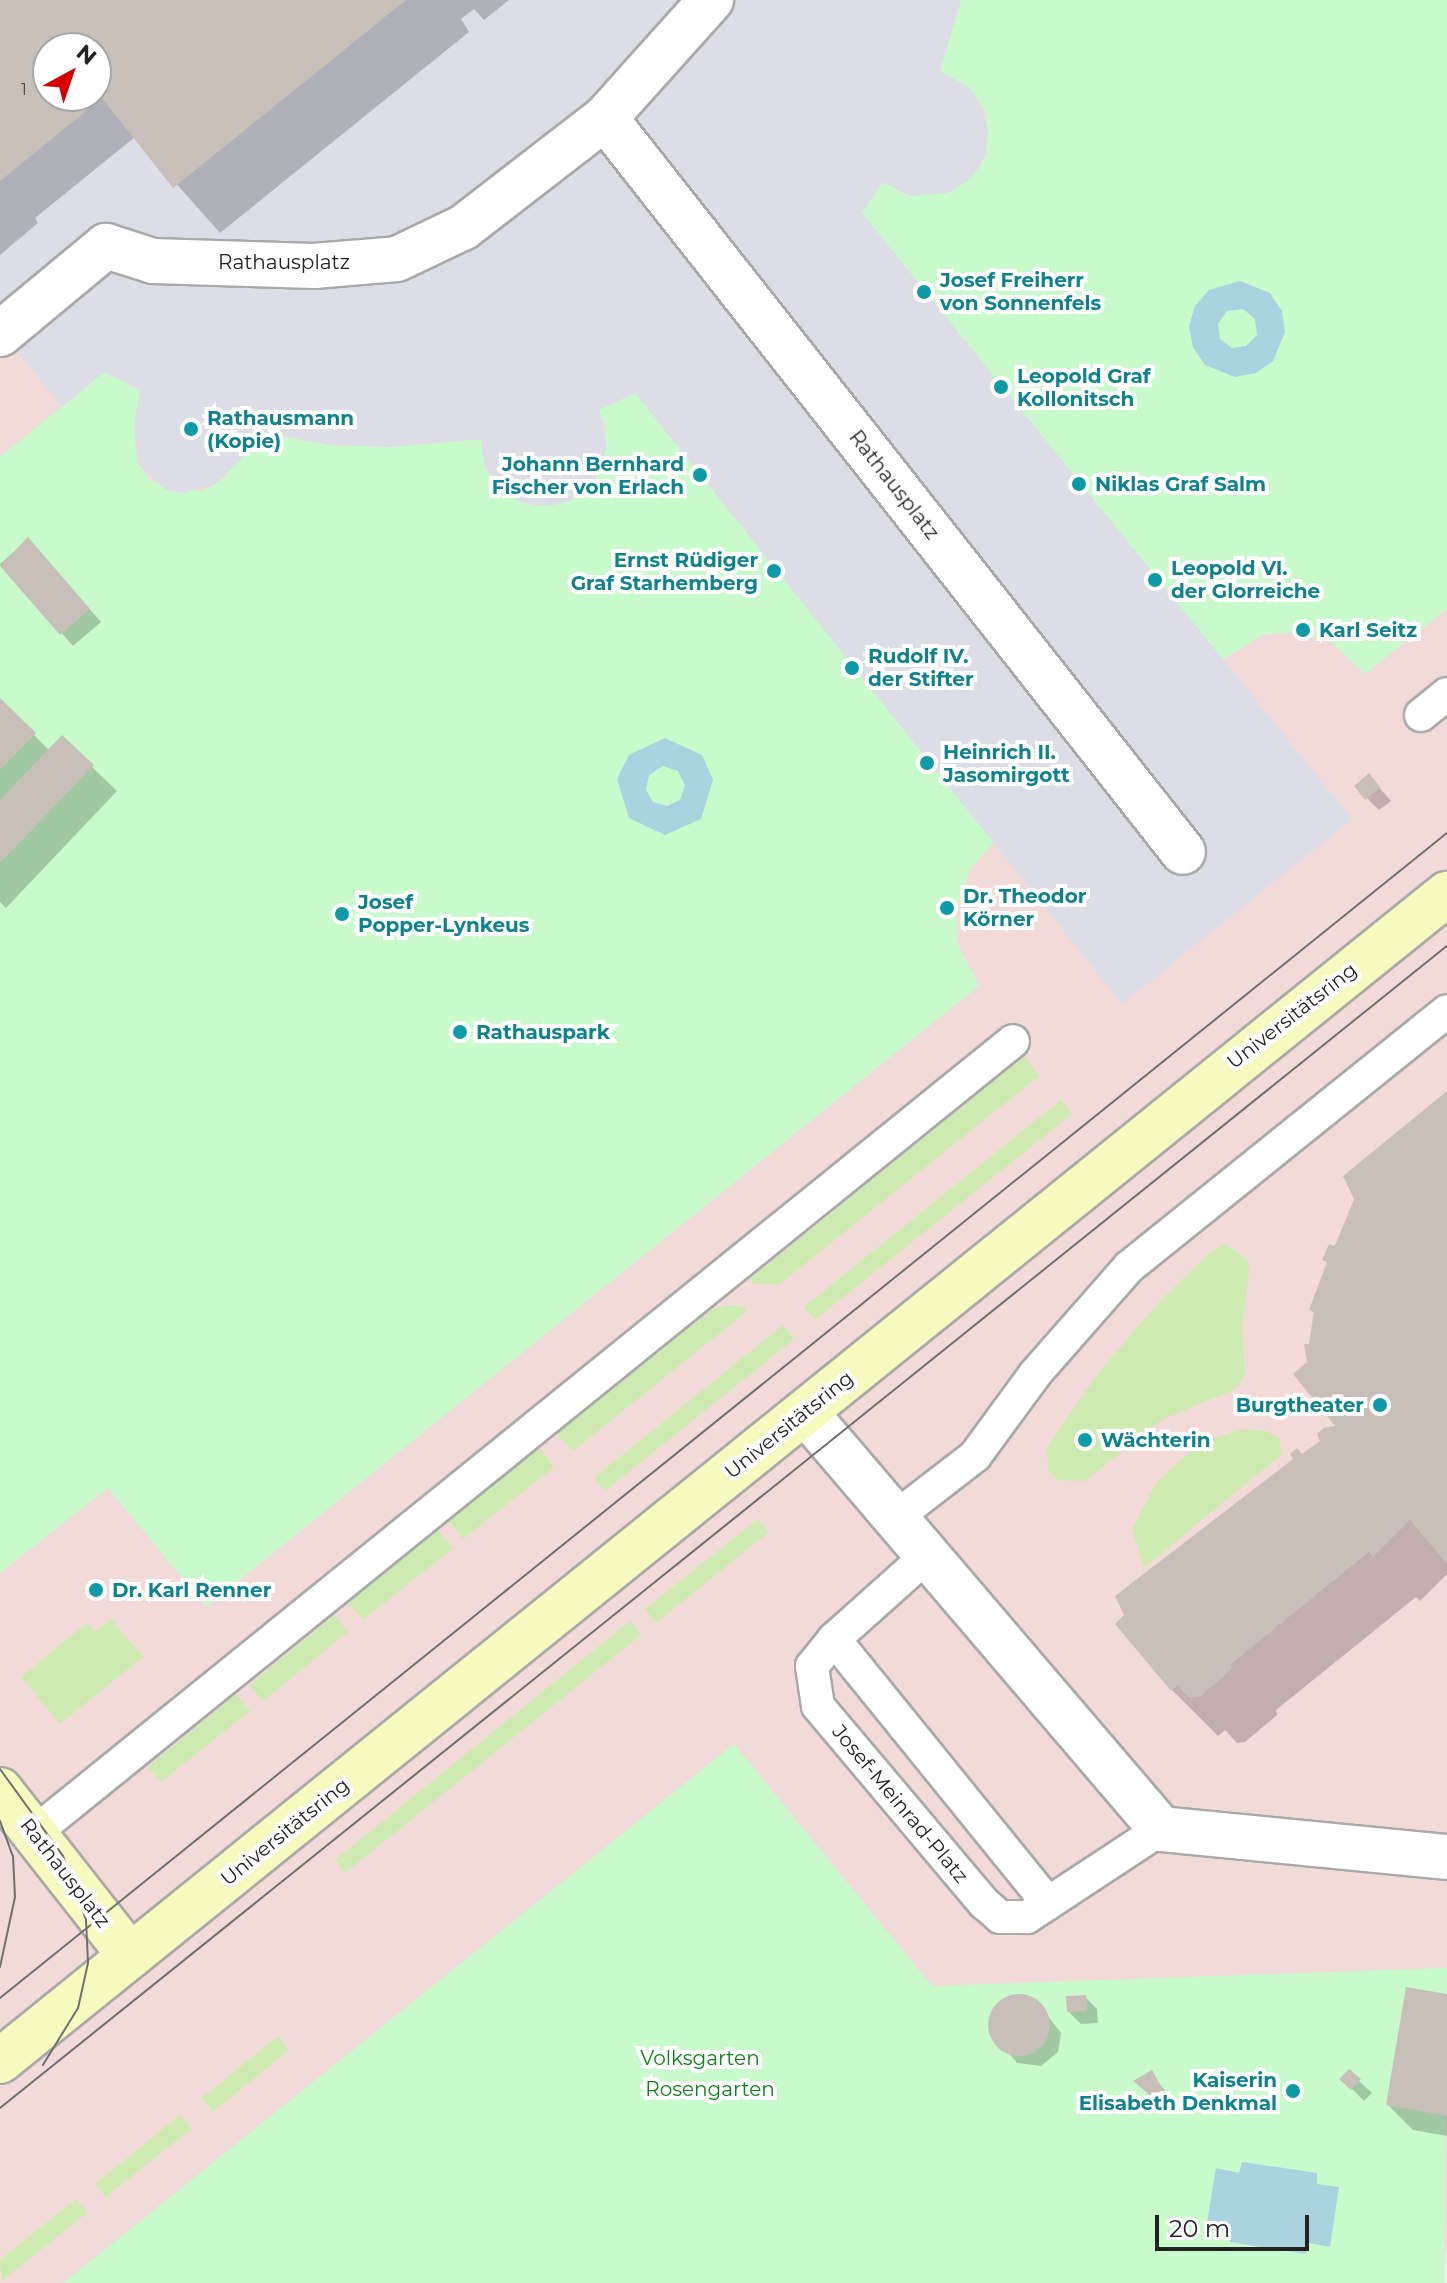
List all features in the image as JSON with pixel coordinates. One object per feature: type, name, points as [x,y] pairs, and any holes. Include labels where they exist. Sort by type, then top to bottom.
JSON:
[{"type":"main road","name":"Universitätsring","points":[[0,2061],[1447,894]]},
{"type":"main road","name":"Rathausplatz","points":[[0,1790],[130,1956]]},
{"type":"street","name":"Rathausplatz","points":[[0,334],[106,246],[153,261],[314,266],[397,259],[464,227],[605,118],[711,0]]},
{"type":"street","name":"Rathausplatz","points":[[605,118],[1183,852]]},
{"type":"street","points":[[805,1412],[1161,1829],[1447,1857]]},
{"type":"lane","points":[[1421,715],[1447,694]]},
{"type":"lane","points":[[896,1517],[975,1456],[1035,1374],[1129,1267],[1447,1011]]},
{"type":"lane","points":[[34,1833],[1013,1041]]},
{"type":"lane","name":"Josef-Meinrad-Platz","points":[[928,1555],[834,1639],[812,1666],[818,1706],[1000,1917],[1027,1917],[1161,1829]]},
{"type":"lane","points":[[834,1639],[1048,1903]]},
{"type":"shaded area","points":[[0,0],[1447,0],[1447,2244],[1441,2283],[0,2283]]},
{"type":"shaded area","points":[[406,0],[961,0],[940,71],[970,88],[979,101],[988,129],[986,155],[972,178],[948,193],[909,196],[883,182],[862,213],[1352,819],[1122,1004],[635,393],[599,410],[607,445],[597,477],[570,501],[549,506],[522,503],[505,493],[485,468],[481,439],[391,447],[329,445],[256,431],[242,459],[215,484],[183,493],[166,490],[139,465],[134,426],[140,390],[104,372],[62,407],[0,330],[0,181],[85,112],[112,111],[173,188]]},
{"type":"green space","points":[[961,0],[1447,0],[1447,609],[1365,674],[1331,642],[1296,632],[1263,635],[1220,661],[862,213],[883,181],[909,196],[980,167],[985,156],[986,114],[970,88],[940,71]]},
{"type":"green space","name":"Rathauspark","points":[[104,372],[140,390],[135,446],[139,465],[151,481],[201,491],[226,476],[255,431],[329,445],[391,447],[481,439],[485,468],[494,481],[535,506],[570,501],[586,491],[606,427],[598,410],[635,393],[995,841],[970,869],[956,909],[957,942],[979,986],[206,1607],[108,1488],[0,1573],[0,457]]},
{"type":"green space","points":[[1025,1056],[1039,1076],[780,1284],[753,1284],[751,1278]]},
{"type":"green space","points":[[1061,1100],[1072,1114],[815,1320],[804,1307]]},
{"type":"green space","points":[[1226,1244],[1248,1260],[1249,1273],[1242,1326],[1245,1375],[1236,1389],[1163,1419],[1085,1481],[1057,1480],[1048,1469],[1047,1447],[1099,1372],[1160,1301],[1210,1252]]},
{"type":"green space","points":[[727,1305],[744,1306],[746,1312],[573,1451],[556,1434],[710,1311]]},
{"type":"green space","points":[[783,1325],[794,1339],[605,1491],[594,1478]]},
{"type":"green space","points":[[1244,1429],[1266,1431],[1279,1438],[1282,1454],[1144,1568],[1132,1529],[1157,1482],[1201,1442]]},
{"type":"green space","points":[[540,1448],[554,1467],[463,1539],[449,1521]]},
{"type":"green space","points":[[758,1519],[769,1532],[656,1623],[645,1609]]},
{"type":"green space","points":[[438,1530],[453,1548],[363,1620],[348,1602]]},
{"type":"green space","points":[[335,1615],[348,1632],[263,1701],[249,1685]]},
{"type":"green space","points":[[111,1619],[143,1657],[60,1724],[21,1677],[87,1623],[95,1632]]},
{"type":"green space","points":[[630,1621],[641,1635],[345,1873],[335,1860]]},
{"type":"green space","points":[[236,1694],[250,1711],[161,1782],[148,1767]]},
{"type":"green space","name":"Volksgarten","points":[[734,1744],[932,1986],[1447,1968],[1444,2283],[63,2283]]},
{"type":"green space","points":[[278,2036],[289,2050],[213,2112],[202,2098]]},
{"type":"green space","points":[[180,2115],[191,2129],[106,2197],[95,2184]]},
{"type":"green space","points":[[76,2199],[87,2213],[2,2281],[0,2260]]},
{"type":"water","points":[[1240,281],[1270,293],[1282,311],[1285,332],[1273,361],[1256,373],[1235,377],[1205,365],[1193,347],[1189,326],[1195,306],[1209,290]],"holes":[[[1243,309],[1255,319],[1257,335],[1246,346],[1232,348],[1220,339],[1218,324],[1227,311]]]},
{"type":"water","points":[[665,738],[702,755],[713,780],[701,819],[665,835],[629,818],[617,779],[629,755]],"holes":[[[663,766],[678,771],[685,785],[680,800],[667,806],[653,802],[646,790],[649,775]]]},
{"type":"water","points":[[1242,2162],[1317,2173],[1317,2184],[1339,2187],[1330,2247],[1309,2243],[1306,2254],[1230,2242],[1230,2232],[1206,2229],[1216,2168],[1239,2173]]},
{"type":"building","points":[[0,0],[406,0],[173,188],[112,111],[112,32],[32,32],[32,112],[85,112],[0,181]]},
{"type":"building","points":[[28,537],[90,609],[60,635],[0,566]]},
{"type":"building","points":[[0,698],[36,733],[0,770]]},
{"type":"building","points":[[62,735],[94,765],[0,863],[0,800]]},
{"type":"building","points":[[1369,773],[1380,787],[1365,800],[1354,786]]},
{"type":"building","name":"Burgtheater","points":[[1447,1091],[1447,1564],[1410,1520],[1373,1557],[1369,1552],[1231,1664],[1232,1669],[1199,1697],[1189,1698],[1178,1685],[1171,1691],[1115,1624],[1124,1615],[1115,1596],[1293,1459],[1290,1454],[1297,1448],[1302,1454],[1320,1441],[1317,1434],[1324,1428],[1335,1426],[1293,1374],[1307,1362],[1304,1344],[1309,1344],[1314,1311],[1309,1310],[1327,1262],[1322,1260],[1329,1244],[1335,1246],[1354,1199],[1343,1176]]},
{"type":"building","points":[[1406,1987],[1447,1994],[1447,2116],[1386,2105]]},
{"type":"building","points":[[1019,1994],[1041,2003],[1050,2025],[1041,2047],[1019,2056],[997,2047],[988,2025],[997,2003]]},
{"type":"building","points":[[1086,1995],[1087,2011],[1067,2012],[1066,1996]]},
{"type":"building","points":[[1349,2069],[1361,2079],[1351,2090],[1339,2079]]},
{"type":"building","points":[[1152,2070],[1163,2090],[1151,2096],[1133,2081]]},
{"type":"tram line","points":[[0,1998],[1447,833]]},
{"type":"tram line","points":[[0,2108],[1447,946]]},
{"type":"tram line","points":[[0,1769],[63,1856],[86,1920],[88,1963],[78,2008],[43,2065]]},
{"type":"tram line","points":[[0,1821],[13,1856],[15,1897],[0,1967]]},
{"type":"place","name":"Josef Freiherr von Sonnenfels","points":[[924,292]]},
{"type":"place","name":"Leopold Graf Kollonitsch","points":[[1001,387]]},
{"type":"place","name":"Rathausmann (Kopie)","points":[[191,429]]},
{"type":"place","name":"Johann Bernhard Fischer von Erlach","points":[[700,475]]},
{"type":"place","name":"Niklas Graf Salm","points":[[1079,484]]},
{"type":"place","name":"Ernst Rüdiger Graf Starhemberg","points":[[774,571]]},
{"type":"place","name":"Leopold VI. der Glorreiche","points":[[1155,580]]},
{"type":"place","name":"Karl Seitz","points":[[1303,630]]},
{"type":"place","name":"Rudolf IV. der Stifter","points":[[852,668]]},
{"type":"place","name":"Heinrich II. Jasomirgott","points":[[927,763]]},
{"type":"place","name":"Dr. Theodor Körner","points":[[947,908]]},
{"type":"place","name":"Josef Popper-Lynkeus","points":[[342,914]]},
{"type":"place","name":"Rathauspark","points":[[460,1032]]},
{"type":"place","name":"Burgtheater","points":[[1380,1405]]},
{"type":"place","name":"Wächterin","points":[[1085,1440]]},
{"type":"place","name":"Dr. Karl Renner","points":[[96,1590]]},
{"type":"place","name":"Kaiserin Elisabeth Denkmal","points":[[1293,2091]]},
{"type":"park label","name":"Rosengarten","points":[[710,2089]]}]
